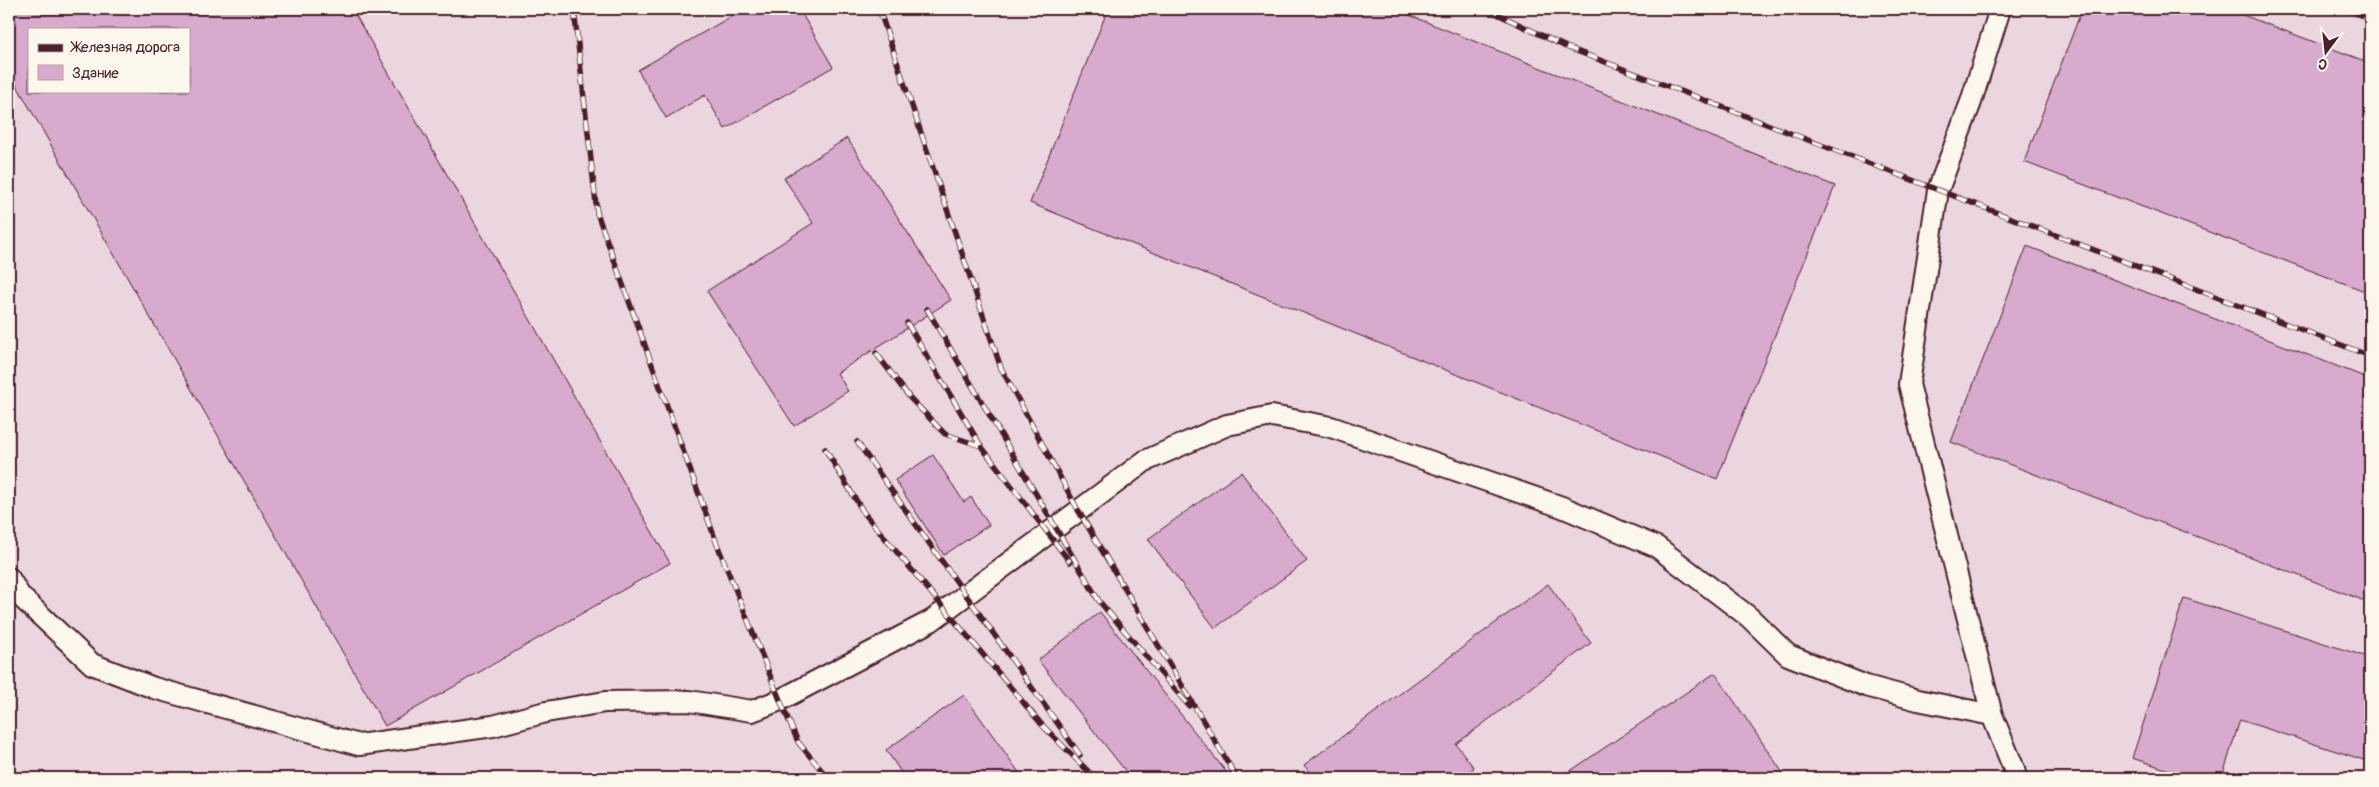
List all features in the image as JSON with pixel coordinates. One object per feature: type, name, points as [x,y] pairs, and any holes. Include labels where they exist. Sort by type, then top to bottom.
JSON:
[{"type":"lane","points":[[2000,9],[1971,102],[1938,190],[1910,384],[1992,715],[2016,778]]},
{"type":"lane","points":[[9,578],[20,596],[92,664],[154,688],[359,745],[493,726],[546,712],[605,702],[689,701],[752,712],[780,700],[931,621],[1145,461],[1226,425],[1272,416],[1331,427],[1562,507],[1657,547],[1749,618],[1788,654],[1866,686],[1918,700],[1992,715]]},
{"type":"shaded area","points":[[9,9],[2370,9],[2370,778],[9,778]]},
{"type":"building","points":[[9,9],[352,9],[670,563],[385,726],[9,72]]},
{"type":"building","points":[[744,9],[799,9],[833,67],[725,129],[705,95],[666,118],[638,70]]},
{"type":"building","points":[[1108,9],[1394,9],[1835,186],[1717,479],[1030,203]]},
{"type":"building","points":[[2082,9],[2227,9],[2370,63],[2370,293],[2024,162]]},
{"type":"building","points":[[847,138],[951,300],[837,373],[848,391],[794,426],[707,291],[813,223],[784,178]]},
{"type":"building","points":[[2027,246],[2370,379],[2370,603],[1951,442]]},
{"type":"building","points":[[933,455],[964,502],[971,497],[989,525],[944,555],[895,480]]},
{"type":"building","points":[[1241,472],[1307,561],[1215,628],[1148,539]]},
{"type":"building","points":[[1548,584],[1591,643],[1456,744],[1474,768],[1460,778],[1314,778],[1304,765]]},
{"type":"building","points":[[2184,598],[2370,658],[2370,762],[2240,720],[2222,778],[2194,778],[2132,758]]},
{"type":"building","points":[[1100,612],[1231,778],[1131,778],[1038,660]]},
{"type":"building","points":[[1715,673],[1785,776],[1781,778],[1560,778]]},
{"type":"building","points":[[964,695],[1023,778],[905,778],[886,750]]},
{"type":"railway","points":[[574,9],[597,213],[717,544],[780,700],[798,742],[828,778]]},
{"type":"railway","points":[[879,9],[1001,368],[1078,510],[1237,778]]},
{"type":"railway","points":[[1487,9],[1566,47],[2370,356]]},
{"type":"railway","points":[[2345,9],[2370,19]]},
{"type":"railway","points":[[927,309],[1099,601],[1189,706]]},
{"type":"railway","points":[[907,323],[981,446],[1070,562]]},
{"type":"railway","points":[[876,353],[910,398],[945,434],[981,446]]},
{"type":"railway","points":[[857,442],[1080,755]]},
{"type":"railway","points":[[825,449],[864,513],[1043,726],[1095,778]]}]
